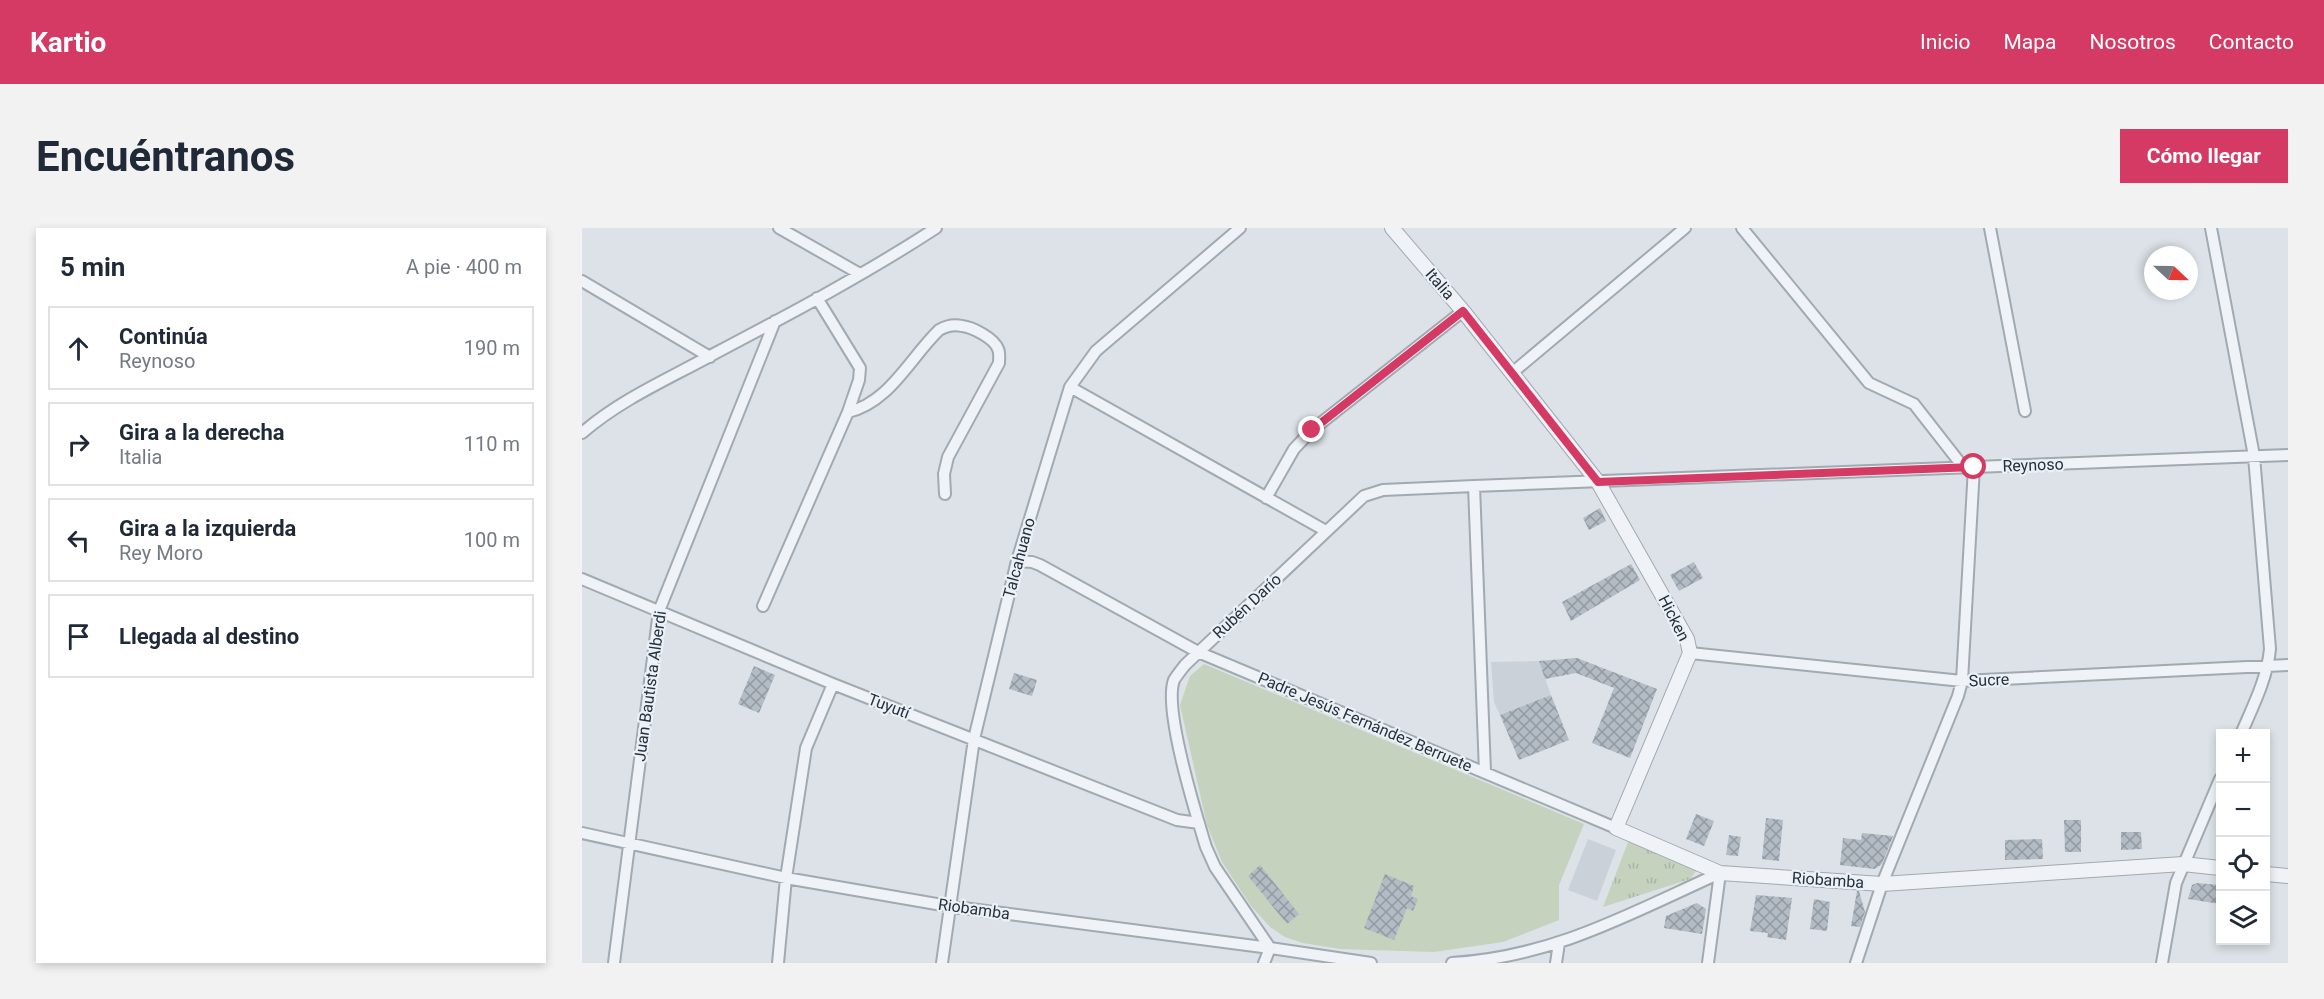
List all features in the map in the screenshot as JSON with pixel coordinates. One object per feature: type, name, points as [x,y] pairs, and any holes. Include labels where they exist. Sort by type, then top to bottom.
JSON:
[{"type":"street","points":[[779,228],[860,274]]},
{"type":"street","points":[[582,434],[631,397],[710,357],[817,298],[936,228]]},
{"type":"street","name":"Talcahuano","points":[[942,963],[948,906],[974,739],[1017,561],[1070,387],[1096,351],[1240,228]]},
{"type":"street","name":"Italia","points":[[1392,228],[1463,311],[1598,482]]},
{"type":"street","points":[[1512,373],[1685,228]]},
{"type":"street","points":[[1742,228],[1869,383],[1914,404],[1969,468],[1962,681],[1882,884],[1856,963]]},
{"type":"street","points":[[1990,228],[2025,411]]},
{"type":"street","points":[[2211,228],[2254,456],[2270,649],[2269,666],[2263,686],[2243,729]]},
{"type":"street","points":[[582,281],[710,357]]},
{"type":"street","points":[[763,606],[848,412],[859,380],[860,368],[817,298]]},
{"type":"street","points":[[1266,498],[1294,449],[1312,430],[1463,311]]},
{"type":"street","name":"Juan Bautista Alberdi","points":[[614,963],[659,611],[775,321]]},
{"type":"street","points":[[848,412],[873,402],[890,387],[939,330],[949,326],[964,326],[987,337],[999,351],[999,363],[948,457],[944,474],[945,494]]},
{"type":"street","points":[[1070,387],[1326,531]]},
{"type":"street","name":"Reynoso","points":[[1598,482],[2288,454]]},
{"type":"street","name":"Rubén Darío","points":[[1270,948],[1215,867],[1199,823],[1172,717],[1174,680],[1198,652],[1364,496],[1372,492],[1598,482]]},
{"type":"street","name":"Hicken","points":[[1598,482],[1688,639],[1690,653],[1616,828]]},
{"type":"street","points":[[1474,486],[1485,772]]},
{"type":"street","name":"Padre Jesús Fernández Berruete","points":[[1017,561],[1040,565],[1198,652],[1720,873]]},
{"type":"street","name":"Tuyutí","points":[[582,579],[833,684],[1178,820],[1199,823]]},
{"type":"street","name":"Sucre","points":[[1690,653],[1962,681],[2288,665]]},
{"type":"street","points":[[778,963],[786,878],[807,748],[833,684]]},
{"type":"street","points":[[2162,963],[2171,901],[2183,864],[2218,783]]},
{"type":"street","name":"Riobamba","points":[[582,833],[786,878],[948,906],[1371,963]]},
{"type":"street","name":"Riobamba","points":[[1452,963],[1510,955],[1559,944],[1618,921],[1720,873],[1882,884],[2183,864],[2216,868]]},
{"type":"street","points":[[1708,963],[1720,873]]},
{"type":"street","points":[[2270,874],[2288,876]]},
{"type":"street","points":[[1556,963],[1559,944]]},
{"type":"street","points":[[1264,963],[1270,948]]},
{"type":"shaded area","points":[[1539,661],[1551,695],[1500,715],[1494,702],[1491,662]]},
{"type":"shaded area","points":[[1588,839],[1616,850],[1597,901],[1568,890]]},
{"type":"green space","points":[[1204,664],[1584,824],[1559,885],[1559,920],[1503,942],[1434,952],[1340,949],[1303,943],[1285,937],[1270,927],[1251,906],[1222,862],[1207,825],[1180,705],[1190,676]]},
{"type":"green space","points":[[1630,837],[1696,868],[1696,871],[1690,879],[1603,907]]},
{"type":"building","points":[[1600,508],[1606,521],[1589,530],[1583,518]]},
{"type":"building","points":[[1694,562],[1703,578],[1679,591],[1670,575]]},
{"type":"building","points":[[1631,564],[1640,580],[1571,621],[1562,602]]},
{"type":"building","points":[[1577,658],[1657,689],[1630,758],[1592,743],[1614,688],[1576,673],[1545,679],[1539,661]]},
{"type":"building","points":[[754,666],[775,675],[759,713],[738,704]]},
{"type":"building","points":[[1014,673],[1037,680],[1032,696],[1009,689]]},
{"type":"building","points":[[1551,695],[1569,740],[1519,760],[1500,715]]},
{"type":"building","points":[[1696,814],[1714,821],[1704,846],[1686,839]]},
{"type":"building","points":[[1766,818],[1783,820],[1779,861],[1762,859]]},
{"type":"building","points":[[2064,820],[2081,820],[2081,852],[2065,852]]},
{"type":"building","points":[[2121,832],[2141,832],[2142,849],[2121,850]]},
{"type":"building","points":[[1862,833],[1893,836],[1882,864],[1875,869],[1840,865],[1843,838],[1861,840]]},
{"type":"building","points":[[1729,835],[1741,837],[1738,856],[1726,855]]},
{"type":"building","points":[[2042,839],[2043,859],[2005,860],[2005,840]]},
{"type":"building","points":[[1260,865],[1299,914],[1287,924],[1248,876]]},
{"type":"building","points":[[1385,874],[1414,886],[1411,896],[1418,899],[1413,911],[1407,908],[1394,940],[1364,928]]},
{"type":"building","points":[[2197,883],[2216,885],[2216,903],[2188,899],[2192,885]]},
{"type":"building","points":[[1857,891],[1859,891],[1865,912],[1860,927],[1851,926]]},
{"type":"building","points":[[1756,895],[1792,898],[1786,940],[1767,937],[1768,933],[1750,931]]},
{"type":"building","points":[[1814,899],[1830,902],[1827,931],[1810,929]]},
{"type":"building","points":[[1697,903],[1706,909],[1702,934],[1664,928],[1666,916]]},
{"type":"route","points":[[1312,430],[1463,311],[1598,482],[1974,467]]}]
